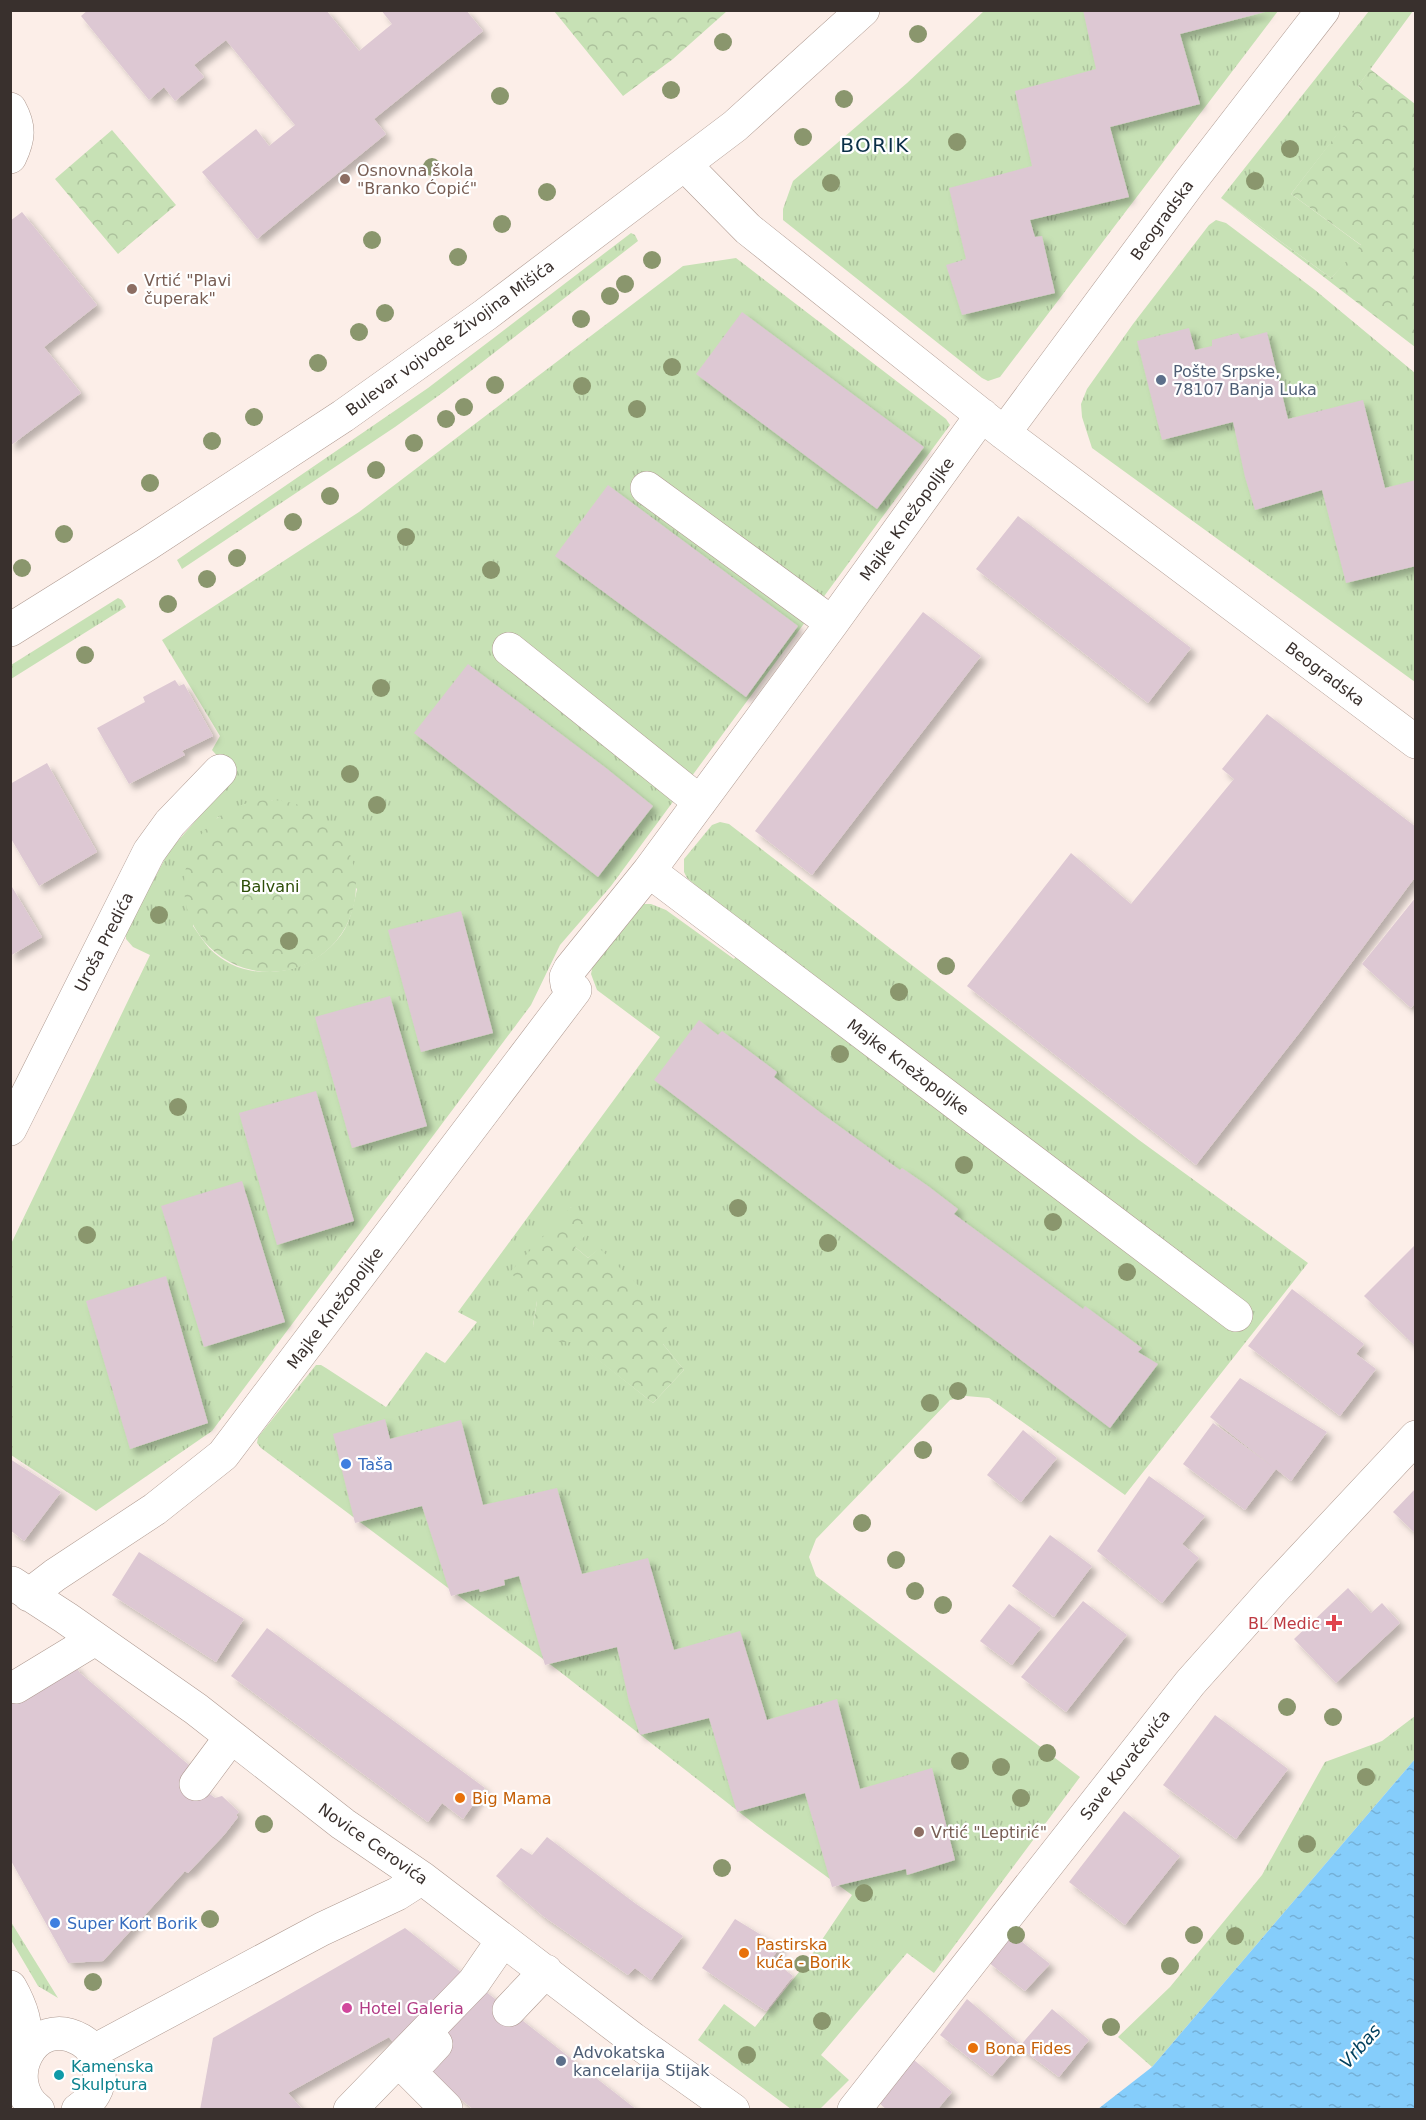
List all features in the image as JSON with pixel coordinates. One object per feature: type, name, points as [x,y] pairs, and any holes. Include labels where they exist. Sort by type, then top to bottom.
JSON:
[{"type":"street","name":"Bulevar vojvode Živojina Mišića","points":[[10,630],[146,545],[343,416],[494,308],[735,126],[863,10]]},
{"type":"street","name":"Beogradska","points":[[993,424],[1190,182],[1323,10]]},
{"type":"street","points":[[10,109],[19,130],[16,145],[10,157]]},
{"type":"street","name":"Beogradska","points":[[685,165],[748,229],[993,424],[1416,742]]},
{"type":"street","name":"Majke Knežopoljke","points":[[20,1589],[55,1575],[155,1509],[223,1455],[575,990],[567,984],[566,977],[570,969],[649,871],[832,623],[993,424]]},
{"type":"street","points":[[647,488],[832,623]]},
{"type":"street","points":[[509,649],[700,802]]},
{"type":"street","name":"Uroša Predića","points":[[10,1129],[149,852],[170,823],[220,771]]},
{"type":"street","name":"Majke Knežopoljke","points":[[649,871],[1236,1315]]},
{"type":"street","name":"Save Kovačevića","points":[[854,2109],[1190,1683],[1271,1592],[1416,1437]]},
{"type":"street","name":"Novice Cerovića","points":[[20,1589],[66,1618],[196,1709],[344,1824],[422,1878],[633,2039],[733,2109]]},
{"type":"street","points":[[13,1680],[63,1635],[66,1618]]},
{"type":"street","points":[[13,1680],[95,1639]]},
{"type":"street","points":[[203,1789],[242,1746]]},
{"type":"street","points":[[94,2051],[322,1929],[397,1894],[422,1878]]},
{"type":"street","points":[[503,2005],[524,1955]]},
{"type":"street","points":[[350,2109],[474,1982],[524,1955]]},
{"type":"street","points":[[444,2109],[446,2108],[410,2072],[485,1991],[524,1955]]},
{"type":"street","points":[[16,1997],[54,2033]]},
{"type":"street","points":[[16,1997],[27,2031],[26,2049],[17,2071],[18,2084],[24,2103]]},
{"type":"street","points":[[26,2049],[38,2039],[54,2033],[74,2036],[94,2051],[99,2076],[92,2102]]},
{"type":"green space","points":[[554,11],[727,11],[673,59],[623,96]]},
{"type":"green space","points":[[984,11],[1278,11],[1000,377],[988,381],[783,220],[783,209],[793,181],[907,83]]},
{"type":"green space","points":[[1369,11],[1413,11],[1358,86],[1368,95],[1291,194],[1362,246],[1331,278],[1221,198]]},
{"type":"green space","points":[[1370,69],[1415,104],[1415,347],[1221,198],[1331,278],[1361,245],[1291,194],[1367,95],[1358,86]]},
{"type":"green space","points":[[112,130],[176,205],[118,254],[55,179]]},
{"type":"green space","points":[[1216,220],[1226,223],[1315,290],[1415,373],[1415,682],[1092,448],[1082,417],[1081,404],[1087,389],[1133,324],[1209,225]]},
{"type":"green space","points":[[631,233],[638,241],[445,391],[182,569],[177,560],[428,388]]},
{"type":"green space","points":[[736,258],[946,419],[950,425],[611,886],[560,945],[531,1005],[212,1431],[96,1511],[11,1455],[10,1246],[150,955],[133,947],[126,939],[126,932],[169,851],[235,776],[212,750],[220,736],[162,640],[359,512],[683,266]],"holes":[[[272,800],[357,889],[348,922],[337,940],[309,962],[292,969],[274,972],[239,968],[223,960],[209,948],[193,926],[217,818],[243,805]]]},
{"type":"green space","points":[[118,598],[126,607],[11,679],[11,665]]},
{"type":"green space","name":"Balvani","points":[[270,800],[303,807],[331,825],[349,853],[356,886],[349,919],[331,947],[303,965],[270,972],[237,965],[209,947],[191,919],[184,886],[191,853],[209,825],[237,807]]},
{"type":"green space","points":[[720,822],[729,824],[1139,1140],[1308,1263],[1125,1495],[989,1398],[966,1396],[950,1400],[816,1539],[809,1557],[816,1576],[1080,1777],[934,1973],[907,1953],[821,2055],[849,2080],[820,2109],[791,2109],[698,2040],[724,2004],[755,2027],[807,1962],[852,1895],[757,1826],[559,1671],[257,1443],[258,1437],[316,1365],[326,1368],[386,1407],[426,1352],[445,1363],[477,1322],[458,1312],[660,1037],[597,990],[591,974],[593,964],[642,904],[651,904],[666,910],[734,959],[753,935],[687,878],[684,872],[684,859],[712,825]],"holes":[[[571,1207],[575,1247],[588,1258],[599,1249],[663,1344],[684,1370],[653,1403],[575,1341],[533,1326],[537,1301]]]},
{"type":"green space","points":[[571,1207],[590,1230],[575,1247],[588,1258],[599,1248],[640,1287],[668,1322],[663,1344],[684,1370],[653,1403],[575,1342],[548,1342],[533,1326],[537,1301],[510,1272]]},
{"type":"green space","points":[[1415,1716],[1415,1759],[1152,2067],[1118,2037],[1170,1987],[1262,1875],[1325,1762],[1382,1741]]},
{"type":"green space","points":[[11,1922],[58,1998],[38,1986],[11,1940]]},
{"type":"water","name":"Vrbas","points":[[1415,1759],[1415,2109],[1098,2109],[1152,2067]]},
{"type":"building","points":[[88,10],[326,10],[359,51],[392,24],[381,10],[466,10],[483,31],[374,119],[386,134],[257,239],[202,172],[256,129],[269,146],[295,125],[226,40],[194,65],[204,77],[175,101],[164,87],[149,100],[81,16]]},
{"type":"building","points":[[1083,10],[1269,11],[1180,34],[1200,104],[1110,127],[1129,197],[1030,220],[1035,237],[1042,236],[1055,293],[962,315],[946,265],[966,259],[949,188],[1032,166],[1015,91],[1096,69]]},
{"type":"building","points":[[22,212],[97,305],[44,347],[81,393],[10,446],[10,221]]},
{"type":"building","points":[[742,312],[924,447],[877,509],[696,374]]},
{"type":"building","points":[[1189,328],[1195,350],[1212,346],[1212,340],[1238,333],[1241,339],[1267,332],[1288,419],[1363,400],[1385,488],[1416,480],[1416,566],[1346,583],[1322,490],[1255,510],[1233,422],[1162,440],[1137,341]]},
{"type":"building","points":[[608,485],[798,626],[746,697],[555,556]]},
{"type":"building","points":[[1018,516],[1191,648],[1148,703],[976,569]]},
{"type":"building","points":[[923,612],[981,656],[812,875],[755,831]]},
{"type":"building","points":[[468,664],[653,806],[598,877],[414,733]]},
{"type":"building","points":[[175,680],[179,686],[184,684],[213,736],[182,751],[185,755],[129,784],[97,728],[145,702],[143,697]]},
{"type":"building","points":[[1267,714],[1416,827],[1416,876],[1300,1032],[1196,1165],[967,986],[1071,853],[1131,904],[1234,779],[1222,769]]},
{"type":"building","points":[[47,763],[97,852],[39,886],[10,837],[10,784]]},
{"type":"building","points":[[12,887],[42,937],[10,956],[10,888]]},
{"type":"building","points":[[1416,897],[1416,1002],[1411,1008],[1362,964]]},
{"type":"building","points":[[461,911],[493,1033],[421,1052],[388,930]]},
{"type":"building","points":[[390,996],[427,1126],[352,1148],[315,1017]]},
{"type":"building","points":[[699,1020],[718,1035],[722,1031],[777,1072],[774,1077],[821,1113],[958,1209],[954,1214],[1083,1309],[1085,1306],[1142,1348],[1138,1352],[1158,1364],[1110,1428],[654,1080]]},
{"type":"building","points":[[316,1091],[354,1221],[277,1245],[239,1113]]},
{"type":"building","points":[[242,1181],[285,1322],[204,1347],[161,1206]]},
{"type":"building","points":[[1416,1244],[1416,1347],[1364,1296]]},
{"type":"building","points":[[166,1276],[208,1423],[130,1449],[86,1301]]},
{"type":"building","points":[[1292,1289],[1364,1344],[1356,1354],[1376,1369],[1340,1416],[1248,1346]]},
{"type":"building","points":[[1240,1378],[1327,1432],[1291,1481],[1276,1469],[1245,1510],[1183,1464],[1213,1423],[1273,1467],[1210,1417]]},
{"type":"building","points":[[385,1419],[390,1439],[461,1420],[483,1505],[557,1488],[582,1574],[648,1558],[674,1650],[740,1631],[767,1720],[837,1699],[860,1789],[932,1768],[955,1860],[907,1875],[906,1869],[832,1887],[805,1793],[737,1812],[709,1718],[640,1735],[629,1702],[617,1647],[545,1665],[519,1576],[504,1580],[505,1585],[480,1592],[479,1589],[451,1596],[422,1506],[355,1523],[333,1434]]},
{"type":"building","points":[[1023,1430],[1057,1458],[1021,1502],[987,1475]]},
{"type":"building","points":[[10,1459],[61,1492],[24,1541],[10,1530]]},
{"type":"building","points":[[1149,1476],[1205,1516],[1182,1544],[1199,1558],[1162,1603],[1097,1551]]},
{"type":"building","points":[[1416,1488],[1416,1534],[1393,1512]]},
{"type":"building","points":[[1050,1535],[1092,1566],[1054,1617],[1012,1586]]},
{"type":"building","points":[[139,1552],[244,1619],[216,1662],[112,1595]]},
{"type":"building","points":[[1348,1588],[1371,1613],[1382,1603],[1400,1623],[1336,1683],[1294,1639]]},
{"type":"building","points":[[1083,1601],[1127,1635],[1066,1712],[1021,1677]]},
{"type":"building","points":[[1009,1604],[1041,1628],[1012,1665],[980,1641]]},
{"type":"building","points":[[267,1628],[485,1788],[463,1819],[442,1803],[428,1822],[231,1676]]},
{"type":"building","points":[[74,1664],[80,1673],[196,1771],[196,1784],[215,1798],[222,1796],[239,1812],[236,1815],[238,1817],[224,1835],[188,1873],[185,1871],[103,1961],[68,1963],[10,1859],[10,1678]]},
{"type":"building","points":[[1215,1715],[1288,1769],[1236,1839],[1163,1785]]},
{"type":"building","points":[[1124,1811],[1180,1856],[1125,1925],[1069,1882]]},
{"type":"building","points":[[547,1837],[683,1936],[651,1980],[635,1968],[628,1975],[543,1916],[496,1876],[521,1848],[532,1855]]},
{"type":"building","name":"Pastirska kuća - Borik","points":[[735,1919],[781,1947],[771,1959],[793,1976],[766,2011],[702,1968]]},
{"type":"building","points":[[405,1928],[637,2110],[474,2110],[396,2046],[389,2037],[288,2093],[303,2110],[200,2110],[213,2038]]},
{"type":"building","points":[[1012,1934],[1050,1964],[1025,1991],[988,1962]]},
{"type":"building","points":[[967,1999],[1020,2044],[992,2076],[940,2035]]},
{"type":"building","points":[[1052,2009],[1089,2040],[1059,2077],[1019,2047]]},
{"type":"building","points":[[914,2060],[952,2092],[937,2110],[887,2110],[878,2102]]},
{"type":"place","name":"Osnovna škola \"Branko Ćopić\"","points":[[345,179]]},
{"type":"place","name":"Vrtić \"Plavi čuperak\"","points":[[132,289]]},
{"type":"place","name":"Pošte Srpske, 78107 Banja Luka","points":[[1161,380]]},
{"type":"place","name":"Taša","points":[[346,1464]]},
{"type":"place","name":"BL Medic","points":[[1334,1623]]},
{"type":"place","name":"Big Mama","points":[[460,1798]]},
{"type":"place","name":"Vrtić \"Leptirić\"","points":[[919,1832]]},
{"type":"place","name":"Super Kort Borik","points":[[55,1923]]},
{"type":"place","name":"Pastirska kuća - Borik","points":[[744,1953]]},
{"type":"place","name":"Hotel Galeria","points":[[347,2008]]},
{"type":"place","name":"Bona Fides","points":[[973,2048]]},
{"type":"place","name":"Advokatska kancelarija Stijak","points":[[561,2061]]},
{"type":"place","name":"Kamenska Skulptura","points":[[59,2075]]},
{"type":"district","name":"BORIK","points":[[875,145]]}]
